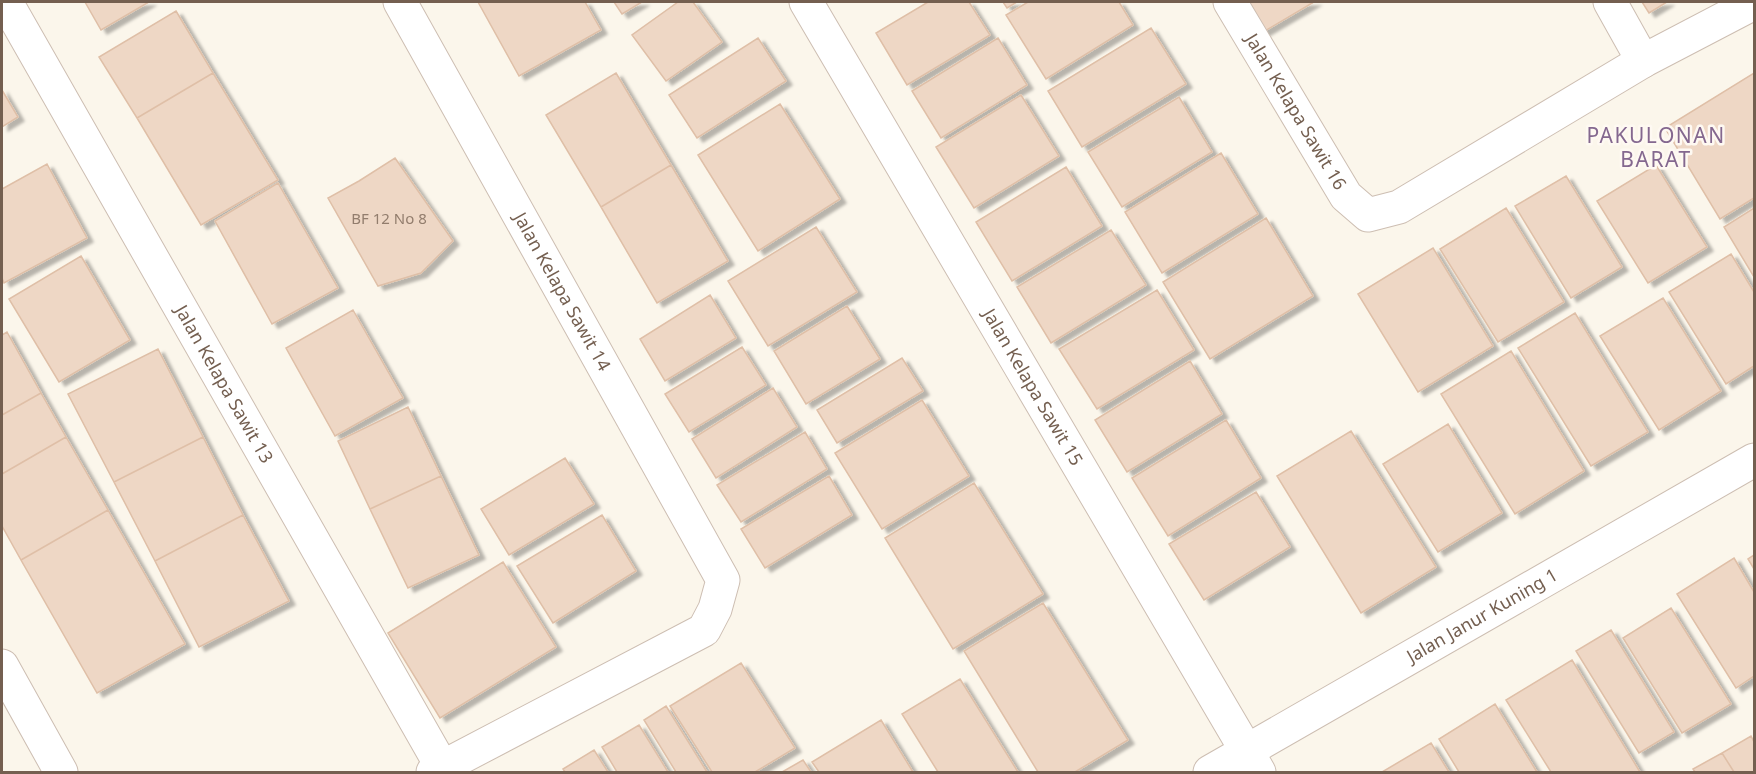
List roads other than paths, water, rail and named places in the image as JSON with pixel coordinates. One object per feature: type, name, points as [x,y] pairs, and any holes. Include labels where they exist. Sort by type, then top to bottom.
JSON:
[{"type":"street","name":"Jalan Kelapa Sawit 13","points":[[6,2],[437,770]]},
{"type":"street","name":"Jalan Kelapa Sawit 14","points":[[400,2],[723,580],[715,609],[704,630],[437,770]]},
{"type":"street","name":"Jalan Kelapa Sawit 15","points":[[806,2],[1253,762]]},
{"type":"street","name":"Jalan Kelapa Sawit 16","points":[[1230,2],[1346,196],[1368,215],[1399,207],[1643,61]]},
{"type":"street","points":[[1610,2],[1643,61],[1755,3]]},
{"type":"street","name":"Jalan Janur Kuning 1","points":[[1210,772],[1253,762],[1755,460]]},
{"type":"street","points":[[2,666],[61,772]]},
{"type":"district","name":"PAKULONAN BARAT","points":[[1656,148]]}]
